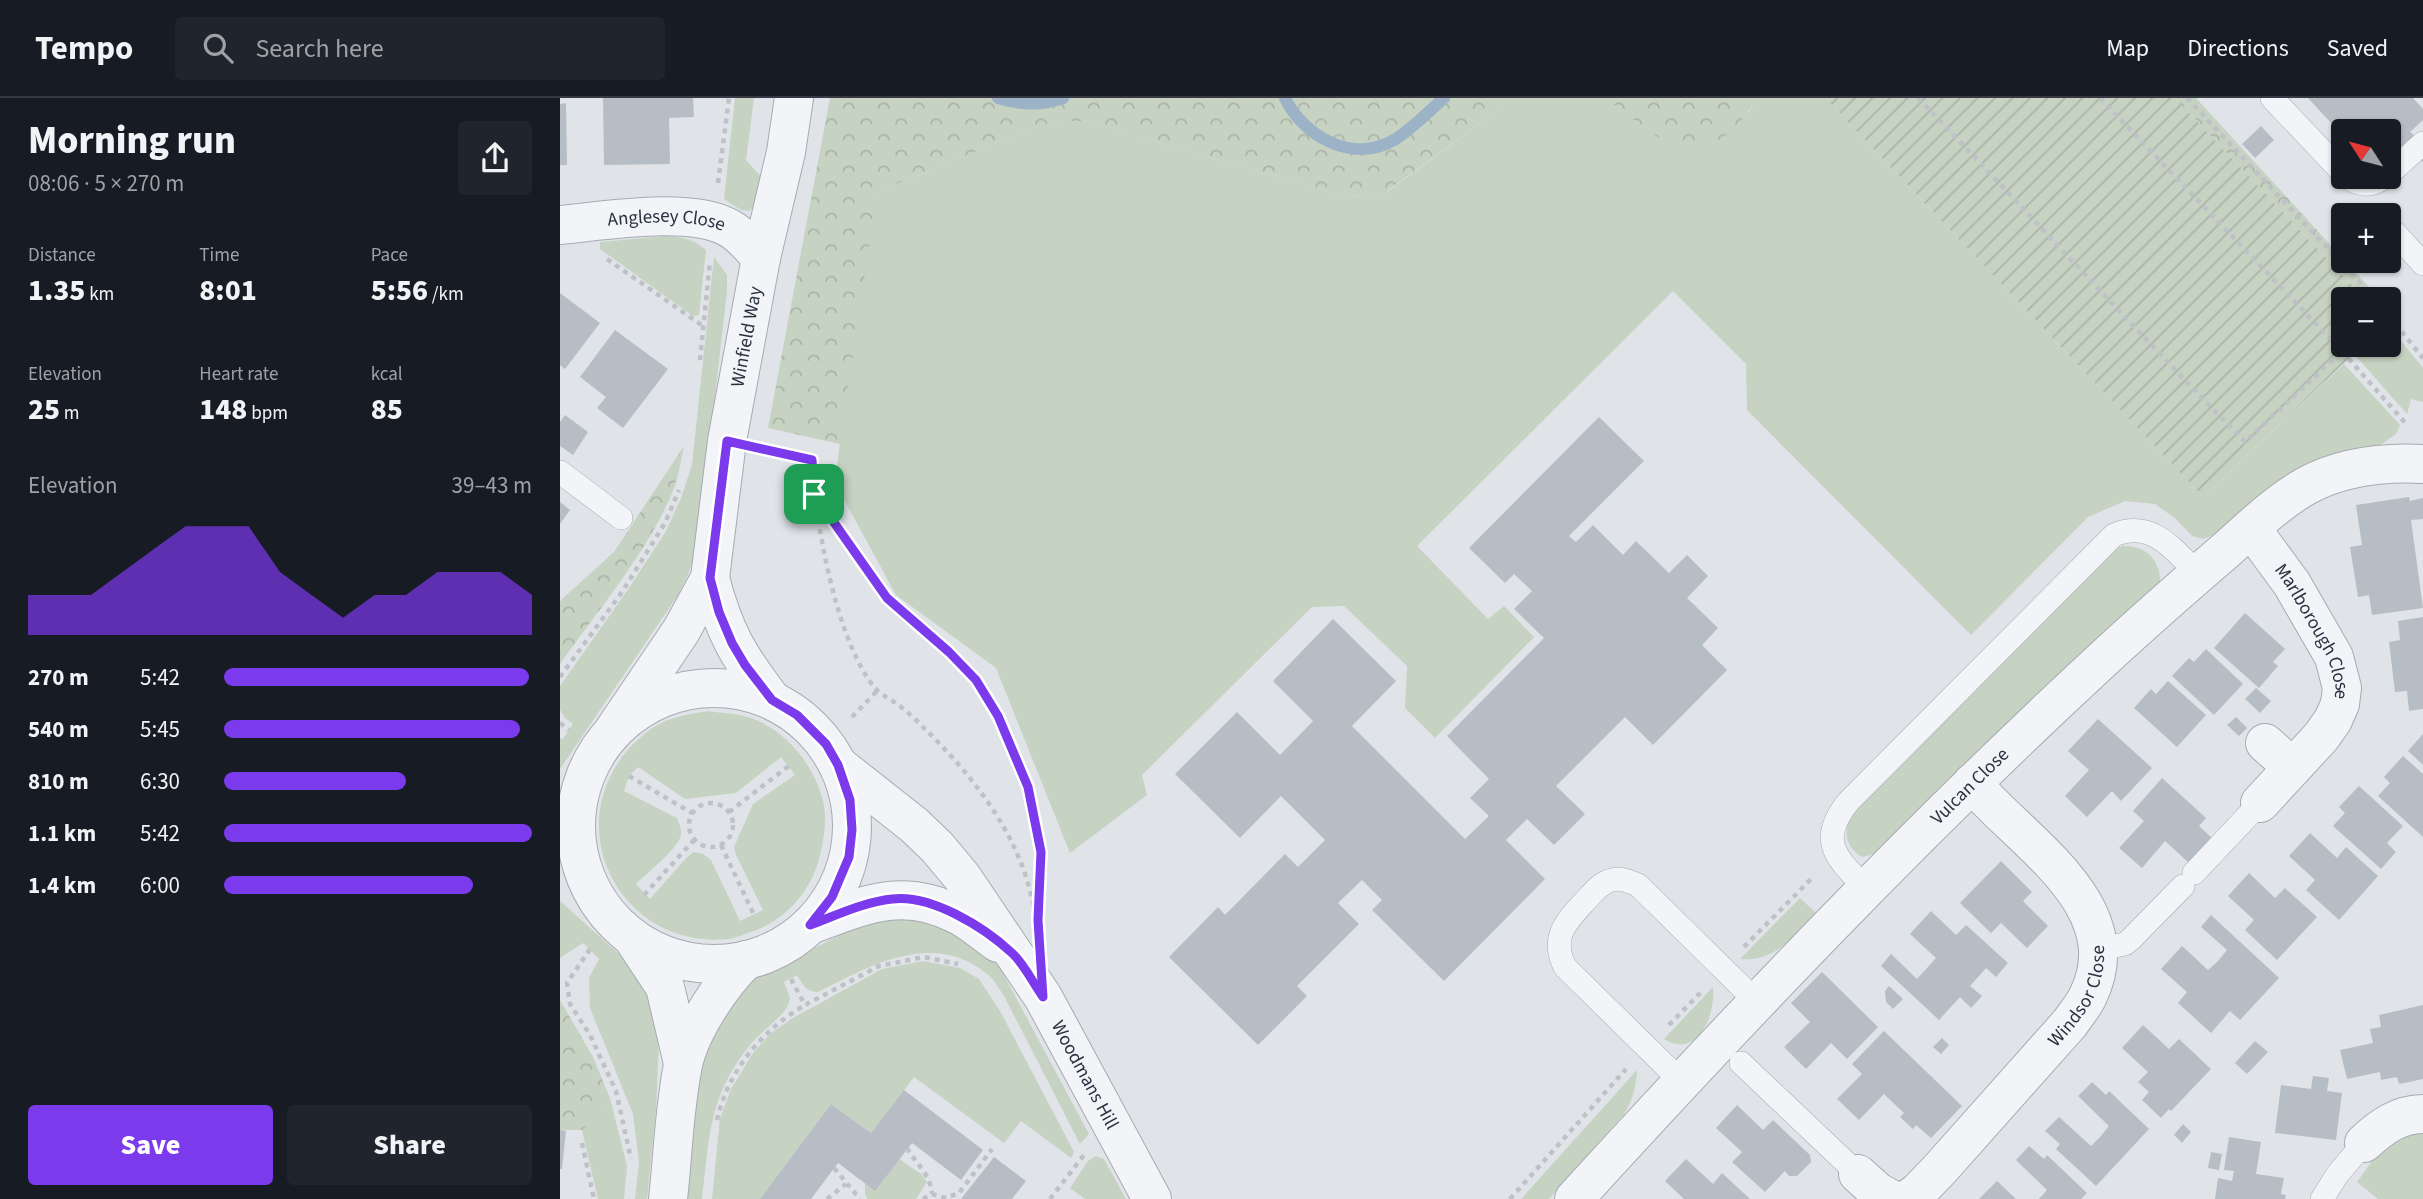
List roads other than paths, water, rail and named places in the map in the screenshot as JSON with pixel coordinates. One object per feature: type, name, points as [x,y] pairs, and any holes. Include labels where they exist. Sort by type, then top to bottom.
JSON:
[{"type":"street","name":"Winfield Way","points":[[594,737],[681,631],[710,578],[727,441],[761,258],[786,152],[794,98]]},
{"type":"street","name":"Anglesey Close","points":[[560,225],[640,217],[714,222],[739,235],[761,258]]},
{"type":"street","name":"Vulcan Close","points":[[1574,1199],[1681,1081],[1866,888],[2113,650],[2251,528],[2285,500],[2329,475],[2376,465],[2423,464]]},
{"type":"street","name":"Marlborough Close","points":[[2251,528],[2292,584],[2334,657],[2342,688],[2340,704],[2321,737],[2278,755],[2260,803]]},
{"type":"street","name":"Winfield Way","points":[[710,578],[719,612],[732,643],[772,700]]},
{"type":"street","points":[[560,790],[594,737],[662,697],[716,687],[741,690],[772,700],[809,726],[826,744],[838,765],[850,800],[852,830],[849,857],[832,897],[810,925],[791,942],[769,954],[746,960],[711,964],[680,960],[658,953],[631,936],[616,924],[593,892],[577,843],[576,815],[594,737]]},
{"type":"street","name":"Woodmans Hill","points":[[838,765],[914,825],[962,877],[1043,997],[1152,1199]]},
{"type":"street","name":"Windsor Close","points":[[1908,1199],[1940,1169],[2070,1023],[2088,996],[2096,971],[2098,948],[2090,914],[2082,898],[2058,870],[1988,803],[1972,783]]},
{"type":"street","points":[[560,869],[593,892]]},
{"type":"street","name":"Woodmans Hill","points":[[810,925],[861,906],[908,898],[932,903],[959,916],[1013,954]]},
{"type":"street","points":[[631,936],[665,987],[683,1063]]},
{"type":"street","points":[[668,1199],[683,1063],[701,1021],[714,999],[727,978],[746,960]]},
{"type":"street","points":[[2364,1143],[2381,1127],[2398,1118],[2423,1114]]},
{"type":"street","points":[[1858,1174],[1878,1192],[1891,1199]]},
{"type":"lane","points":[[2272,98],[2331,160]]},
{"type":"lane","points":[[2401,163],[2423,144]]},
{"type":"lane","points":[[2401,240],[2423,264]]},
{"type":"lane","points":[[560,472],[621,518]]},
{"type":"lane","points":[[1866,888],[1845,867],[1836,853],[1832,831],[1835,819],[1848,802],[2115,534],[2127,529],[2142,530],[2158,536],[2198,574]]},
{"type":"lane","points":[[2098,948],[2124,944],[2131,939],[2260,803]]},
{"type":"lane","points":[[1681,1081],[1565,967],[1559,955],[1558,943],[1569,918],[1605,883],[1623,879],[1638,885],[1757,1002]]},
{"type":"lane","points":[[1741,1063],[1858,1174]]},
{"type":"lane","points":[[2322,1199],[2337,1175],[2364,1143]]},
{"type":"waterway","points":[[998,98],[1031,104],[1063,98]]},
{"type":"waterway","points":[[1285,98],[1293,112],[1317,135],[1347,148],[1362,149],[1378,147],[1394,140],[1414,126],[1444,98]]}]
